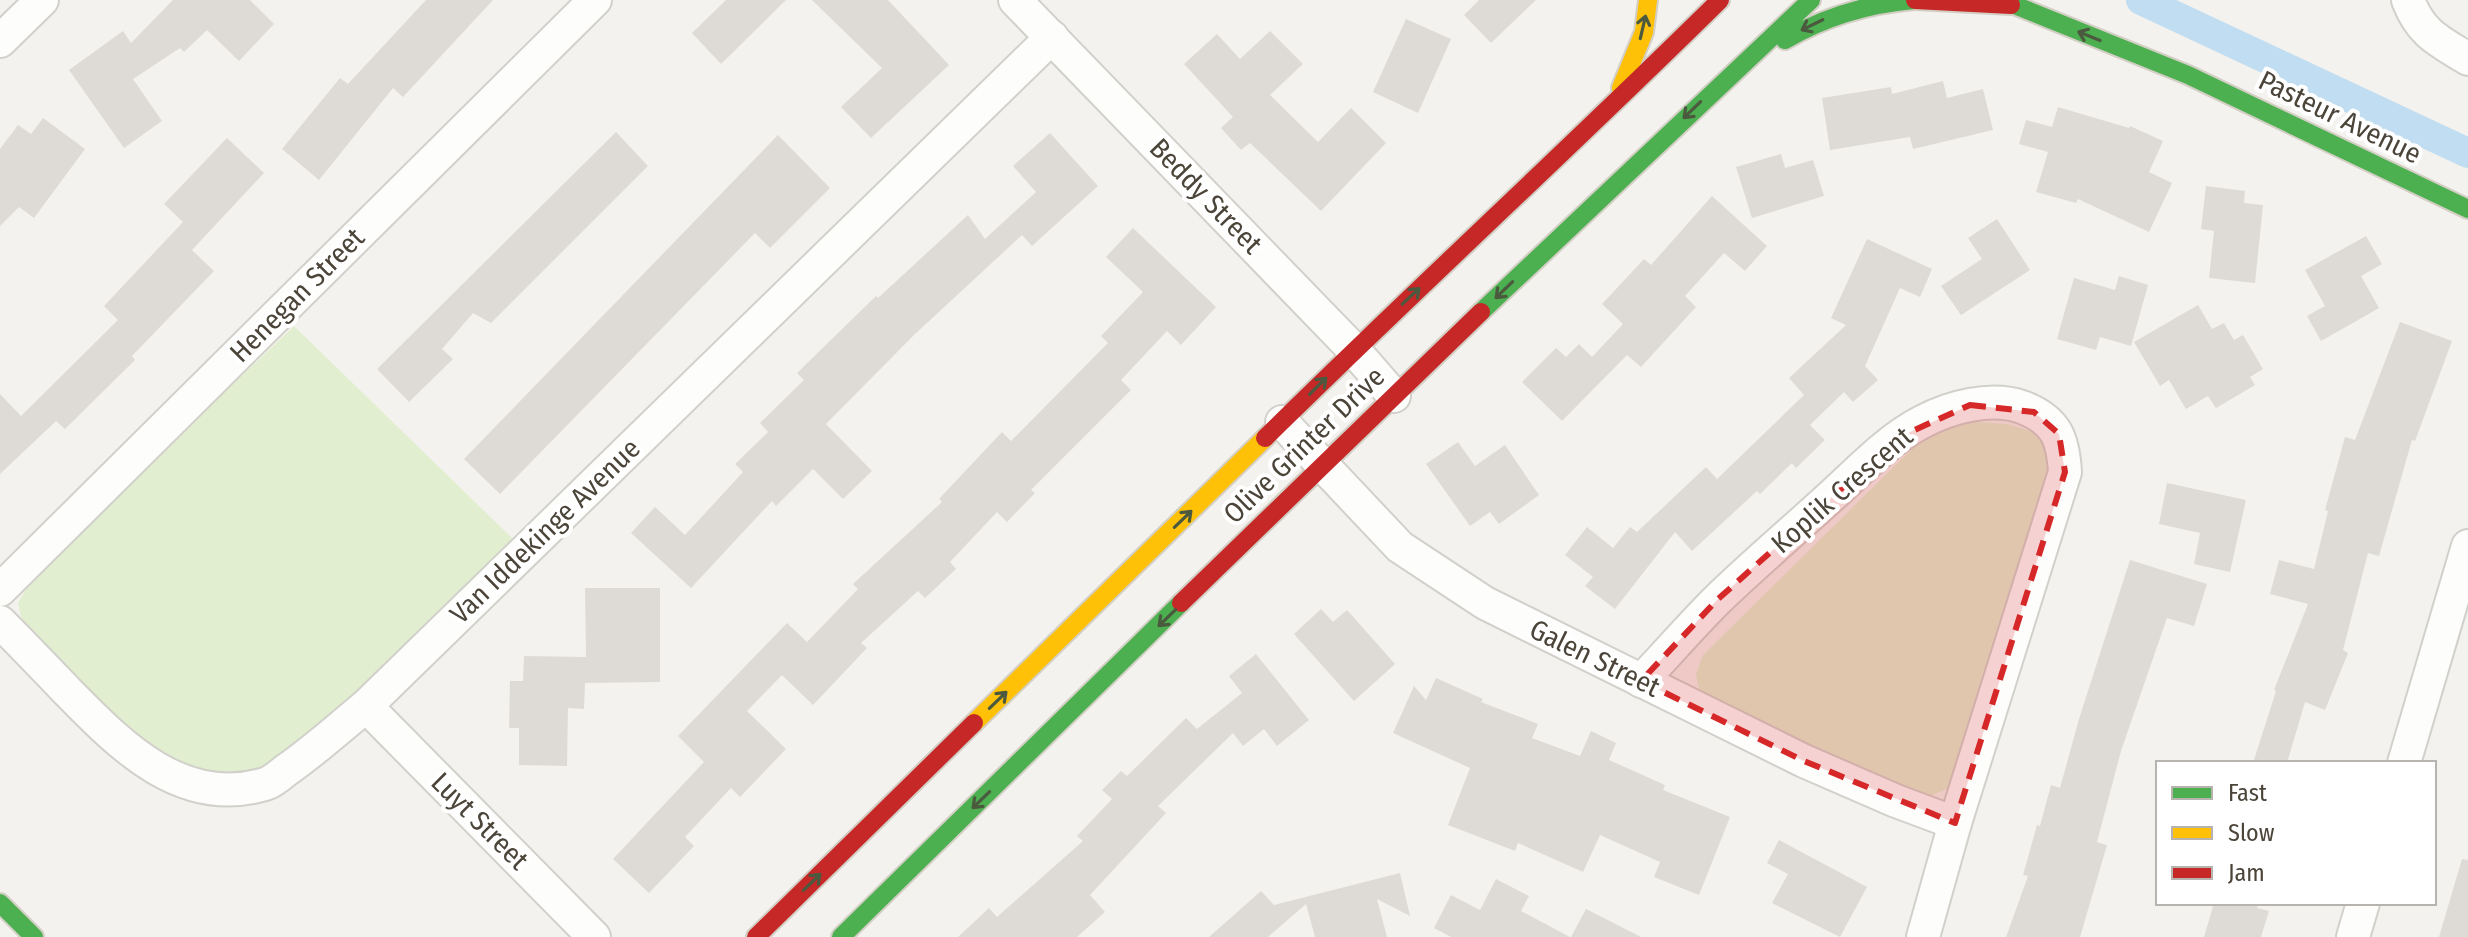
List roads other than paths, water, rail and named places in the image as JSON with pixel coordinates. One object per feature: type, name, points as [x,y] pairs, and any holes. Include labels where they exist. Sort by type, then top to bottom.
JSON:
[{"type":"street","points":[[0,41],[42,0]]},
{"type":"street","name":"Henegan Street","points":[[0,590],[595,0]]},
{"type":"street","name":"Beddy Street","points":[[1015,0],[1354,350],[1394,396]]},
{"type":"street","points":[[1614,105],[1644,32],[1648,0]]},
{"type":"street","name":"Olive Grinter Drive","points":[[756,937],[1354,350],[1614,105],[1720,0]]},
{"type":"street","name":"Olive Grinter Drive","points":[[841,937],[1394,396],[1811,0]]},
{"type":"street","name":"Pasteur Avenue","points":[[1724,80],[1811,24],[1845,11],[1884,2],[1915,0],[2006,2],[2188,75],[2468,209]]},
{"type":"street","points":[[2408,0],[2415,19],[2436,39],[2468,59]]},
{"type":"street","name":"Pasteur Avenue","points":[[2116,25],[2188,75]]},
{"type":"street","name":"Van Iddekinge Avenue","points":[[0,622],[110,735],[139,759],[179,780],[206,788],[229,790],[268,784],[366,706],[1052,37]]},
{"type":"street","name":"Koplik Crescent","points":[[1641,681],[1717,600],[1899,437],[1922,422],[1970,405],[1993,403],[2015,405],[2034,412],[2059,434],[2065,472],[1955,823],[1923,937]]},
{"type":"street","name":"Galen Street","points":[[1282,422],[1400,547],[1485,603],[1804,761],[1955,823]]},
{"type":"street","points":[[2405,761],[2468,546]]},
{"type":"street","name":"Luyt Street","points":[[366,706],[594,937]]},
{"type":"street","points":[[0,903],[34,937]]},
{"type":"street","points":[[2353,937],[2362,905]]},
{"type":"waterway","points":[[2141,0],[2468,153]]}]
